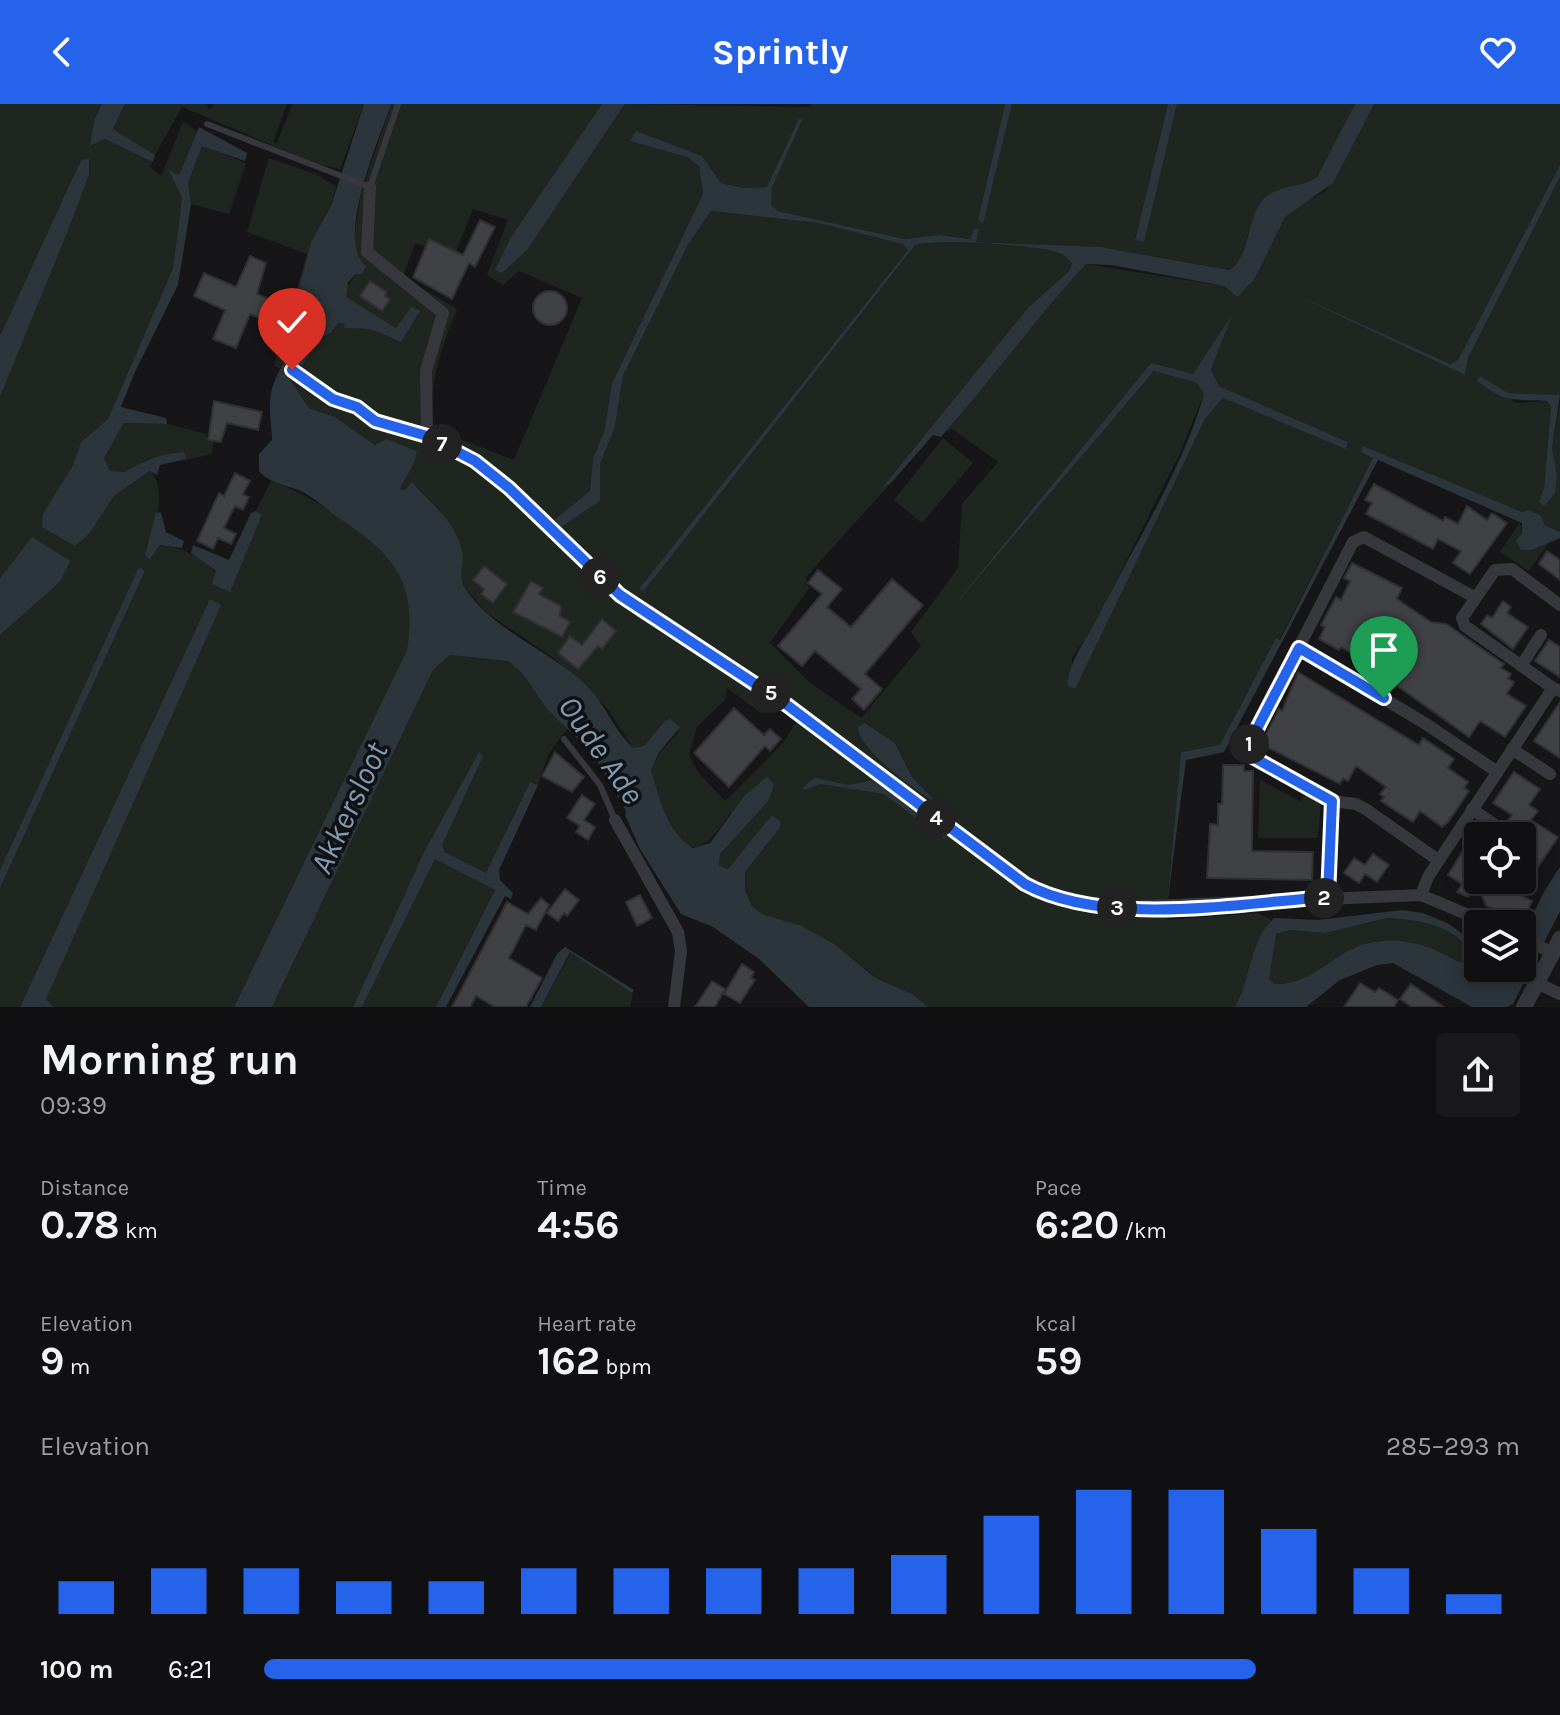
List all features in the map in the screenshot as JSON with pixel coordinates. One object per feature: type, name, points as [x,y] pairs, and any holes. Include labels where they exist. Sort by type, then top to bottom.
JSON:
[{"type":"street","points":[[370,187],[367,252],[443,313],[426,371],[427,436]]},
{"type":"street","points":[[292,370],[333,399],[357,407],[375,421],[427,436],[475,461],[509,488],[569,549],[642,613],[710,652],[787,705],[1012,875],[1042,893],[1102,908],[1421,895],[1464,913]]},
{"type":"street","points":[[1438,860],[1356,804],[1332,801],[1251,756],[1247,748],[1353,542],[1364,537],[1476,598]]},
{"type":"street","points":[[1421,895],[1438,860],[1496,771],[1556,689],[1465,626],[1462,618],[1495,570],[1512,569],[1560,605]]},
{"type":"street","points":[[1521,666],[1541,635]]},
{"type":"street","points":[[1299,648],[1426,724],[1496,771]]},
{"type":"street","points":[[1512,749],[1550,774]]},
{"type":"street","points":[[1328,897],[1332,801]]},
{"type":"street","points":[[1472,809],[1490,822]]},
{"type":"street","points":[[615,820],[678,932],[681,951],[674,1007]]},
{"type":"street","points":[[1524,1007],[1553,947]]},
{"type":"street","points":[[1537,983],[1560,994]]},
{"type":"lane","points":[[207,124],[370,187],[398,104]]},
{"type":"lane","points":[[564,739],[600,785],[615,820]]},
{"type":"shaded area","points":[[0,104],[102,104],[94,121],[91,146],[105,139],[152,161],[150,167],[161,176],[183,122],[197,131],[179,176],[169,170],[182,198],[173,268],[108,419],[81,442],[72,467],[44,514],[89,534],[114,496],[151,471],[156,479],[159,500],[150,558],[160,545],[182,550],[208,565],[230,591],[262,515],[256,511],[271,481],[313,501],[372,543],[397,570],[409,604],[407,650],[234,1007],[42,1007],[210,599],[20,1007],[0,1007],[0,888],[145,571],[139,568],[0,870],[0,635],[60,582],[32,538],[0,578],[0,397],[89,175],[81,160],[0,336]]},
{"type":"shaded area","points":[[125,104],[206,104],[209,111],[214,104],[287,104],[273,142],[277,143],[292,104],[364,104],[340,169],[317,164],[182,107],[155,155],[113,129]]},
{"type":"shaded area","points":[[391,104],[602,104],[511,237],[502,273],[527,249],[625,104],[810,107],[812,104],[1005,104],[978,220],[983,223],[1012,104],[1168,104],[1135,239],[1143,241],[1177,104],[1355,104],[1323,170],[1313,180],[1254,215],[1240,261],[1229,270],[1101,247],[976,242],[979,229],[970,239],[940,235],[904,239],[778,211],[770,205],[771,187],[802,118],[768,187],[743,188],[721,183],[702,156],[636,132],[631,141],[687,157],[699,166],[703,194],[612,383],[604,432],[593,458],[590,491],[555,519],[600,501],[600,464],[615,427],[623,376],[688,245],[711,211],[818,223],[904,244],[908,250],[640,588],[644,591],[915,245],[965,242],[1012,245],[1063,254],[1072,262],[1069,271],[1028,309],[885,486],[891,483],[806,577],[809,588],[770,643],[809,682],[861,718],[921,646],[911,632],[958,568],[962,504],[998,462],[952,429],[946,432],[1086,264],[1224,286],[1237,296],[1254,280],[1285,217],[1293,208],[1326,191],[1374,104],[1560,104],[1560,165],[1458,360],[1450,364],[1385,337],[1465,374],[1468,358],[1560,177],[1560,395],[1508,393],[1480,377],[1516,403],[1547,401],[1551,407],[1544,488],[1539,502],[1556,475],[1552,448],[1560,403],[1560,532],[1545,525],[1540,515],[1530,510],[1522,512],[1361,452],[1373,458],[1220,746],[1181,752],[1167,920],[1258,913],[1271,920],[1259,941],[1235,1007],[928,1007],[914,995],[875,977],[836,945],[802,926],[762,914],[752,906],[745,889],[745,872],[779,829],[772,816],[728,869],[719,865],[720,854],[738,832],[730,813],[714,835],[700,845],[689,846],[679,839],[663,809],[651,771],[658,755],[679,731],[666,721],[644,746],[633,748],[607,708],[554,658],[487,613],[465,588],[461,578],[462,552],[440,510],[413,483],[405,490],[400,489],[403,479],[375,445],[335,417],[309,408],[288,376],[291,368],[303,365],[319,338],[331,333],[338,323],[345,324],[345,328],[370,329],[400,342],[396,328],[345,297],[344,291],[356,274],[357,258],[353,242],[361,193]],"holes":[[[473,209],[508,220],[487,275],[503,285],[519,271],[582,298],[514,460],[434,429],[434,383],[457,309],[403,277],[415,243],[454,257]],[[1230,320],[1211,370],[1219,386],[1348,442],[1347,448],[1223,398],[1205,419],[1074,689],[1072,657],[1092,630],[1179,455],[1204,394],[1197,383],[1154,371],[981,572],[1151,364],[1193,374]],[[727,688],[761,713],[778,709],[797,721],[783,743],[725,801],[698,772],[689,755],[697,727],[725,700]],[[866,723],[896,744],[912,777],[934,800],[858,727]]]},
{"type":"shaded area","points":[[202,145],[246,163],[229,214],[191,204],[188,183]]},
{"type":"shaded area","points":[[269,158],[315,174],[336,186],[331,206],[311,242],[290,321],[293,333],[283,369],[274,366],[307,254],[247,232]]},
{"type":"shaded area","points":[[124,423],[167,424],[206,434],[208,440],[214,441],[212,454],[177,462],[186,459],[151,458],[125,472],[110,471],[104,458]]},
{"type":"shaded area","points":[[943,438],[973,463],[922,523],[894,500]]},
{"type":"shaded area","points":[[1520,522],[1522,534],[1532,550],[1549,542],[1529,571],[1500,552]]},
{"type":"shaded area","points":[[450,655],[508,661],[522,673],[547,709],[568,727],[548,755],[538,785],[530,782],[486,873],[445,852],[442,845],[479,752],[425,850],[353,1007],[272,1007],[433,670]]},
{"type":"shaded area","points":[[1260,780],[1300,801],[1305,792],[1321,802],[1318,838],[1258,838]]},
{"type":"shaded area","points":[[435,859],[495,890],[436,1007],[362,1007]]},
{"type":"shaded area","points":[[1387,918],[1423,922],[1456,936],[1464,944],[1464,963],[1416,943],[1379,941],[1356,947],[1300,979],[1274,984],[1268,979],[1276,934],[1290,930],[1325,933]]},
{"type":"shaded area","points":[[571,952],[633,994],[630,1007],[541,1007]]},
{"type":"water","points":[[102,104],[125,104],[113,129],[155,155],[153,162],[105,139],[90,146],[94,121]]},
{"type":"water","points":[[364,104],[391,104],[362,188],[357,212],[357,253],[366,266],[362,274],[356,274],[348,282],[346,297],[396,328],[411,307],[420,311],[401,342],[370,329],[344,328],[345,324],[338,323],[331,333],[319,338],[303,365],[291,368],[288,376],[309,408],[335,417],[375,445],[387,439],[417,451],[400,489],[405,490],[412,482],[449,522],[462,551],[465,588],[476,603],[505,628],[585,684],[633,748],[644,746],[665,721],[670,719],[680,727],[658,754],[651,771],[666,814],[684,841],[693,848],[710,843],[745,795],[767,777],[774,784],[769,800],[720,854],[719,865],[728,869],[772,815],[781,822],[779,829],[745,872],[745,890],[752,906],[762,914],[802,926],[836,945],[874,977],[914,995],[928,1007],[809,1007],[759,959],[713,927],[681,914],[640,849],[626,811],[593,754],[547,709],[522,673],[508,661],[450,655],[433,670],[272,1007],[234,1007],[407,650],[408,605],[397,571],[387,557],[358,531],[312,498],[274,482],[259,471],[259,454],[272,440],[271,394],[291,342],[290,321],[311,242],[331,206]]},
{"type":"water","points":[[602,104],[625,104],[527,250],[502,273],[495,270],[511,237]]},
{"type":"water","points":[[1005,104],[1012,104],[983,224],[978,220]]},
{"type":"water","points":[[1168,104],[1177,104],[1144,242],[1135,240]]},
{"type":"water","points":[[1355,104],[1374,104],[1333,183],[1285,217],[1254,280],[1237,297],[1224,286],[1112,265],[1086,264],[941,437],[933,435],[891,483],[883,487],[1028,308],[1069,271],[1072,263],[1062,254],[1013,245],[965,242],[915,245],[644,591],[639,589],[908,250],[903,244],[818,223],[711,211],[688,245],[623,376],[615,427],[600,464],[600,501],[561,527],[555,519],[590,491],[593,458],[604,432],[612,383],[703,194],[699,166],[687,157],[630,141],[636,131],[702,156],[721,183],[743,188],[767,187],[799,119],[803,118],[772,187],[771,205],[778,211],[904,239],[940,235],[970,239],[975,228],[979,229],[976,242],[1101,247],[1229,270],[1241,257],[1261,202],[1274,192],[1318,176]]},
{"type":"water","points":[[199,127],[247,153],[245,161],[202,146],[188,183],[191,204],[178,285],[121,407],[166,418],[167,424],[124,423],[104,458],[110,471],[125,472],[167,454],[184,452],[186,459],[160,465],[157,475],[150,471],[114,496],[89,534],[75,546],[42,527],[43,514],[72,467],[81,442],[108,419],[173,268],[182,198],[168,169],[179,175]]},
{"type":"water","points":[[89,159],[89,175],[0,397],[0,336],[81,160]]},
{"type":"water","points":[[1560,165],[1560,177],[1468,358],[1465,375],[1283,289],[1450,364],[1458,360]]},
{"type":"water","points":[[1232,315],[1211,370],[1219,386],[1348,442],[1346,449],[1223,398],[1205,419],[1075,689],[1067,685],[1076,655],[1171,477],[1204,394],[1197,383],[1154,371],[948,613],[1151,363],[1193,374]]},
{"type":"water","points":[[1480,376],[1508,393],[1560,395],[1552,448],[1557,475],[1555,493],[1544,506],[1539,502],[1544,488],[1551,407],[1547,401],[1502,396],[1477,381]]},
{"type":"water","points":[[1363,446],[1522,512],[1529,510],[1540,515],[1545,525],[1560,532],[1560,538],[1532,550],[1521,550],[1516,540],[1522,534],[1522,523],[1378,460],[1224,752],[1186,760],[1168,898],[1181,752],[1220,745],[1276,638],[1280,640],[1373,458],[1361,452]]},
{"type":"water","points":[[256,511],[262,515],[230,592],[212,584],[216,571],[191,553],[193,545],[229,560],[251,513]]},
{"type":"water","points":[[156,512],[161,513],[166,532],[184,541],[182,548],[160,545],[150,559],[145,556]]},
{"type":"water","points":[[32,537],[70,561],[60,582],[0,635],[0,578]]},
{"type":"water","points":[[139,567],[145,571],[0,888],[0,870]]},
{"type":"water","points":[[210,599],[221,605],[46,999],[53,1007],[20,1007]]},
{"type":"water","points":[[865,723],[895,743],[912,777],[937,803],[903,780],[867,746],[858,727]]},
{"type":"water","points":[[479,752],[483,756],[442,845],[445,852],[486,873],[530,782],[538,785],[499,870],[500,880],[513,893],[511,899],[505,896],[446,1007],[436,1007],[495,890],[435,859],[362,1007],[353,1007],[425,850]]},
{"type":"water","points":[[815,778],[849,785],[874,780],[947,835],[944,839],[884,794],[821,784],[804,790],[803,787]]},
{"type":"water","points":[[1560,867],[1560,911],[1536,958],[1536,910]]},
{"type":"water","points":[[1403,910],[1423,913],[1449,924],[1464,935],[1464,944],[1446,930],[1422,922],[1387,918],[1325,933],[1290,930],[1276,934],[1269,979],[1274,984],[1288,983],[1312,974],[1356,947],[1379,941],[1397,941],[1416,943],[1464,963],[1464,982],[1524,982],[1513,1004],[1507,1007],[1472,1007],[1393,963],[1377,965],[1340,980],[1306,1007],[1235,1007],[1255,948],[1274,918],[1318,920]]},
{"type":"water","points":[[565,947],[634,990],[632,993],[570,952],[541,1007],[530,1007],[557,954]]},
{"type":"building","points":[[480,220],[495,227],[475,267],[469,263],[452,299],[413,277],[429,239],[463,255]]},
{"type":"building","points":[[250,256],[266,263],[257,294],[279,303],[271,323],[250,314],[236,348],[213,339],[225,310],[194,296],[204,273],[236,287]]},
{"type":"building","points":[[370,281],[387,292],[385,296],[390,299],[382,311],[360,296]]},
{"type":"building","points":[[550,291],[562,296],[567,308],[562,320],[550,325],[538,320],[533,308],[538,296]]},
{"type":"building","points":[[214,401],[262,412],[258,430],[227,423],[221,442],[208,440]]},
{"type":"building","points":[[235,473],[250,481],[243,494],[249,497],[243,510],[235,506],[224,528],[236,534],[231,544],[218,538],[213,549],[197,541],[219,493],[224,496]]},
{"type":"building","points":[[1374,484],[1443,521],[1445,517],[1458,524],[1467,506],[1487,520],[1492,513],[1507,523],[1470,574],[1453,563],[1461,551],[1438,539],[1433,549],[1366,514],[1372,503],[1365,500]]},
{"type":"building","points":[[1547,551],[1560,560],[1560,580],[1539,564]]},
{"type":"building","points":[[1352,563],[1402,588],[1397,599],[1431,622],[1446,624],[1504,664],[1501,668],[1511,674],[1508,679],[1514,682],[1507,694],[1526,706],[1505,737],[1480,721],[1469,737],[1386,678],[1384,681],[1358,664],[1361,660],[1341,647],[1339,650],[1319,639],[1325,627],[1321,625],[1336,597],[1341,600],[1350,581],[1344,578]]},
{"type":"building","points":[[484,566],[507,584],[493,603],[481,594],[484,589],[473,580]]},
{"type":"building","points":[[818,570],[842,589],[827,607],[851,627],[892,579],[923,605],[865,674],[882,689],[864,710],[852,699],[861,689],[815,651],[802,666],[778,646],[822,594],[808,583]]},
{"type":"building","points":[[531,581],[543,588],[539,594],[561,606],[560,616],[570,622],[562,637],[513,612]]},
{"type":"building","points":[[1503,601],[1511,607],[1507,613],[1528,627],[1513,649],[1481,624],[1487,615],[1492,618]]},
{"type":"building","points":[[602,619],[616,631],[602,649],[598,646],[578,669],[558,653],[570,636],[582,645]]},
{"type":"building","points":[[1549,640],[1560,647],[1560,677],[1535,661]]},
{"type":"building","points":[[1298,672],[1419,745],[1423,738],[1454,759],[1448,768],[1468,782],[1464,788],[1469,791],[1448,822],[1442,827],[1420,811],[1413,822],[1381,801],[1384,797],[1380,794],[1386,787],[1356,766],[1348,781],[1343,778],[1340,784],[1261,744],[1279,709],[1282,711]]},
{"type":"building","points":[[1560,702],[1560,758],[1534,741]]},
{"type":"building","points":[[734,708],[764,735],[770,729],[781,739],[770,751],[765,746],[729,787],[694,753]]},
{"type":"building","points":[[555,752],[584,777],[572,792],[542,776]]},
{"type":"building","points":[[1223,765],[1244,765],[1244,771],[1253,771],[1252,851],[1313,852],[1312,880],[1207,878],[1210,824],[1218,825]]},
{"type":"building","points":[[1514,772],[1540,789],[1529,805],[1538,811],[1531,820],[1534,822],[1507,822],[1512,815],[1493,803]]},
{"type":"building","points":[[582,795],[595,804],[584,820],[595,827],[588,840],[576,832],[580,826],[567,818]]},
{"type":"building","points":[[1536,823],[1558,837],[1536,870]]},
{"type":"building","points":[[1464,849],[1464,894],[1470,894],[1468,897],[1457,892],[1462,884],[1448,875]]},
{"type":"building","points":[[1373,854],[1389,865],[1377,882],[1365,874],[1359,883],[1344,873],[1354,858],[1365,865]]},
{"type":"building","points":[[565,889],[579,900],[567,916],[564,913],[558,921],[547,913]]},
{"type":"building","points":[[1481,894],[1518,894],[1532,901],[1528,910],[1498,910],[1486,906]]},
{"type":"building","points":[[640,895],[652,918],[637,926],[626,902]]},
{"type":"building","points":[[541,898],[549,905],[536,930],[526,925],[509,958],[542,978],[526,1007],[495,1007],[476,996],[470,1007],[452,1007],[507,902],[528,914]]},
{"type":"building","points":[[742,964],[754,972],[751,978],[755,980],[740,1003],[724,994]]},
{"type":"building","points":[[712,981],[725,989],[715,1007],[695,1007]]},
{"type":"building","points":[[1360,983],[1375,992],[1379,988],[1398,1000],[1394,1007],[1344,1007]]},
{"type":"building","points":[[1411,984],[1444,1007],[1412,1007],[1400,999]]},
{"type":"route","points":[[292,370],[333,399],[357,407],[375,421],[427,436],[475,461],[509,488],[569,549],[642,613],[710,652],[787,705],[1025,884],[1060,900],[1102,908],[1154,908],[1328,897],[1332,801],[1251,756],[1247,748],[1299,648],[1384,698]]},
{"type":"water label","name":"Oude Ade","points":[[601,750]]},
{"type":"water label","name":"Akkersloot","points":[[349,808]]}]
